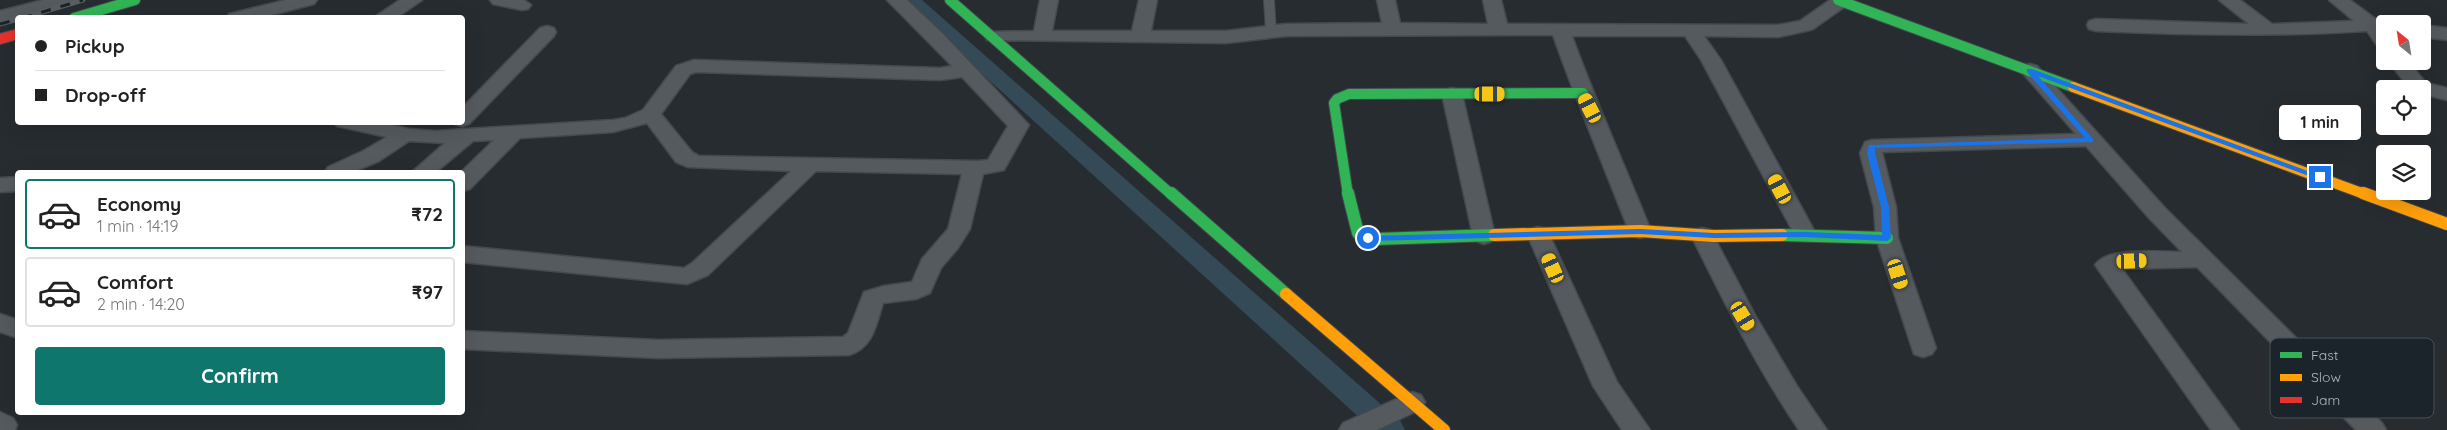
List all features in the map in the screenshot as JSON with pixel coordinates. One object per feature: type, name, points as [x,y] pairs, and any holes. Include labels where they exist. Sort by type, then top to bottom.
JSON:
[{"type":"main road","points":[[84,15],[135,0]]},
{"type":"main road","points":[[950,0],[994,36],[1406,404],[1444,430]]},
{"type":"main road","points":[[1840,1],[2447,224]]},
{"type":"main road","points":[[0,39],[15,35]]},
{"type":"main road","points":[[1583,93],[1349,94],[1337,99],[1334,104],[1346,186],[1356,228],[1361,236],[1376,239],[1640,231],[1702,235],[1805,234],[1887,238]]},
{"type":"street","points":[[0,17],[64,0]]},
{"type":"street","points":[[224,15],[242,0]]},
{"type":"street","points":[[248,15],[308,0]]},
{"type":"street","points":[[387,15],[413,0]]},
{"type":"street","points":[[499,0],[522,5]]},
{"type":"street","points":[[650,114],[688,160],[810,165],[991,167],[999,162],[1019,125],[967,70],[896,0]]},
{"type":"street","points":[[1042,36],[1049,0]]},
{"type":"street","points":[[1140,37],[1148,0]]},
{"type":"street","points":[[1386,0],[1392,29]]},
{"type":"street","points":[[1492,0],[1499,29]]},
{"type":"street","points":[[2228,0],[2269,30]]},
{"type":"street","points":[[2338,0],[2376,24]]},
{"type":"street","points":[[994,36],[1226,37],[1271,31],[1392,29],[1778,31],[1799,28],[1840,1]]},
{"type":"street","points":[[2096,24],[2163,28],[2269,30],[2376,26]]},
{"type":"street","points":[[1560,29],[1583,93],[1598,123],[1640,231]]},
{"type":"street","points":[[1690,30],[1710,60],[1805,234]]},
{"type":"street","points":[[465,122],[547,32]]},
{"type":"street","points":[[2431,32],[2447,34]]},
{"type":"street","points":[[358,125],[405,135],[459,129],[513,133],[613,126],[650,114],[684,70],[689,67],[940,74],[967,70]]},
{"type":"street","points":[[2030,70],[2091,140],[2202,259],[2281,338]]},
{"type":"street","points":[[2405,70],[2419,87],[2447,94]]},
{"type":"street","points":[[1452,94],[1484,236]]},
{"type":"street","points":[[425,170],[459,129]]},
{"type":"street","points":[[465,181],[513,133]]},
{"type":"street","points":[[340,170],[371,156],[405,135]]},
{"type":"street","points":[[1922,348],[1887,238],[1885,207],[1871,153],[1872,146],[2091,140]]},
{"type":"street","points":[[465,254],[687,276],[700,269],[810,165]]},
{"type":"street","points":[[465,340],[658,349],[849,346],[859,338],[873,298],[884,294],[916,291],[922,287],[930,265],[950,243],[959,229],[974,168]]},
{"type":"street","points":[[0,185],[15,184]]},
{"type":"street","points":[[1538,234],[1606,386],[1637,430]]},
{"type":"street","points":[[1702,235],[1743,316],[1788,393],[1814,430]]},
{"type":"street","points":[[2202,259],[2114,261],[2106,266],[2226,430]]},
{"type":"street","points":[[0,323],[15,328]]},
{"type":"street","points":[[1359,427],[1406,404]]},
{"type":"street","points":[[2362,418],[2374,430]]},
{"type":"street","points":[[0,422],[4,425],[0,430]]},
{"type":"lane","points":[[1268,0],[1271,31]]},
{"type":"waterway","points":[[911,0],[1391,430]]},
{"type":"railway","points":[[32,15],[83,0]]},
{"type":"railway","points":[[0,24],[15,20]]},
{"type":"traffic: fast","points":[[84,15],[135,0]]},
{"type":"traffic: fast","points":[[950,0],[1286,294]]},
{"type":"traffic: fast","points":[[1838,0],[2073,87]]},
{"type":"traffic: fast","points":[[1494,235],[1376,239],[1361,236],[1358,233],[1346,186],[1334,103],[1337,99],[1349,94],[1583,93]]},
{"type":"traffic: fast","points":[[1782,235],[1887,238]]},
{"type":"traffic: slow","points":[[2073,87],[2447,224]]},
{"type":"traffic: slow","points":[[1494,235],[1640,231],[1714,236],[1782,235]]},
{"type":"traffic: slow","points":[[1286,294],[1444,430]]},
{"type":"traffic: jam","points":[[0,39],[15,35]]},
{"type":"route","points":[[1368,238],[1640,231],[1714,236],[1805,234],[1887,238],[1885,207],[1870,149],[1872,146],[1882,144],[2002,144],[2091,140],[2030,70],[2320,177]]}]
